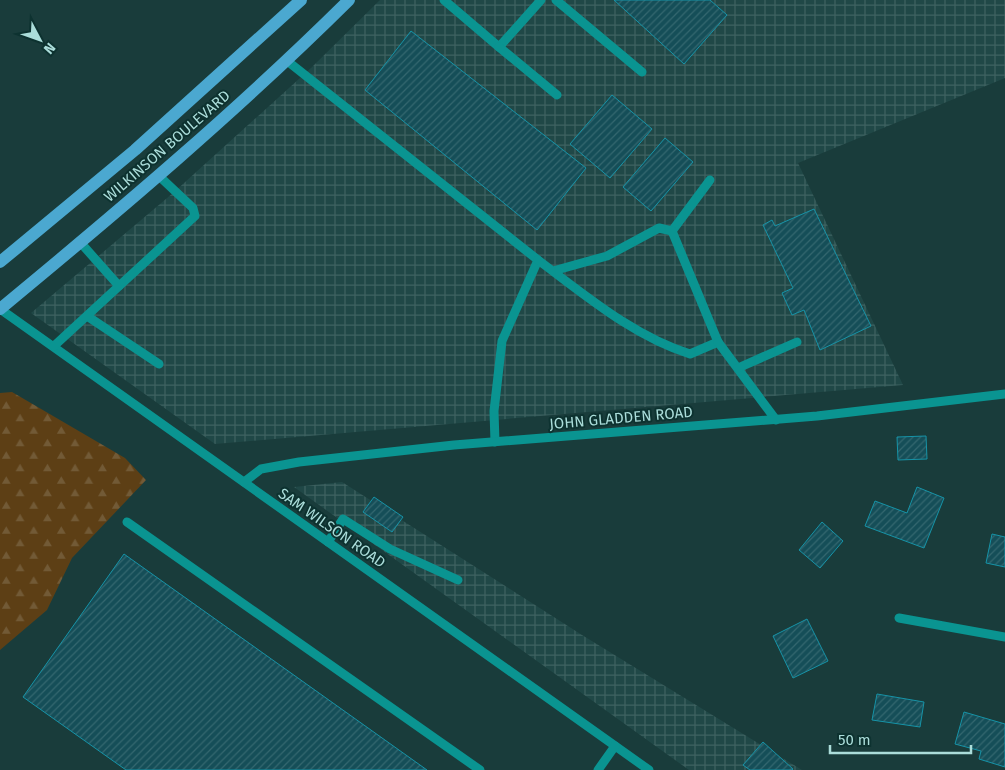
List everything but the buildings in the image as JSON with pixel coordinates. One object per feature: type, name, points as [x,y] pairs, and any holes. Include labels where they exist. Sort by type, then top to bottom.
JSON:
[{"type":"main road","name":"WILKINSON BOULEVARD","points":[[0,262],[135,150],[301,0]]},
{"type":"main road","name":"WILKINSON BOULEVARD","points":[[0,309],[159,176],[286,60],[348,0]]},
{"type":"street","points":[[444,0],[557,95]]},
{"type":"street","points":[[499,47],[541,0]]},
{"type":"street","points":[[556,0],[642,72]]},
{"type":"street","points":[[286,60],[538,260],[624,322],[665,346],[690,354],[718,342]]},
{"type":"street","points":[[54,346],[194,216],[193,208],[159,176]]},
{"type":"street","points":[[672,231],[710,180]]},
{"type":"street","points":[[553,271],[607,256],[660,228],[672,231]]},
{"type":"street","points":[[672,231],[718,342],[776,420]]},
{"type":"street","points":[[80,242],[119,286]]},
{"type":"street","points":[[495,442],[494,411],[502,341],[538,260]]},
{"type":"street","name":"SAM WILSON ROAD","points":[[0,309],[649,770]]},
{"type":"street","points":[[87,316],[159,364]]},
{"type":"street","points":[[738,368],[797,342]]},
{"type":"street","name":"JOHN GLADDEN ROAD","points":[[244,482],[261,469],[299,462],[495,442],[776,420],[1005,394]]},
{"type":"street","points":[[328,542],[343,519],[390,549],[458,580]]},
{"type":"street","points":[[128,522],[480,770]]},
{"type":"street","points":[[899,618],[1005,636]]},
{"type":"street","points":[[598,770],[615,746]]},
{"type":"shaded area","points":[[380,0],[1005,0],[1005,78],[798,163],[903,385],[215,444],[31,313],[173,193],[311,68]]},
{"type":"shaded area","points":[[342,482],[582,635],[802,770],[689,770],[294,487]]},
{"type":"green space","points":[[12,392],[125,458],[146,480],[72,558],[47,610],[0,650],[0,393]]}]
